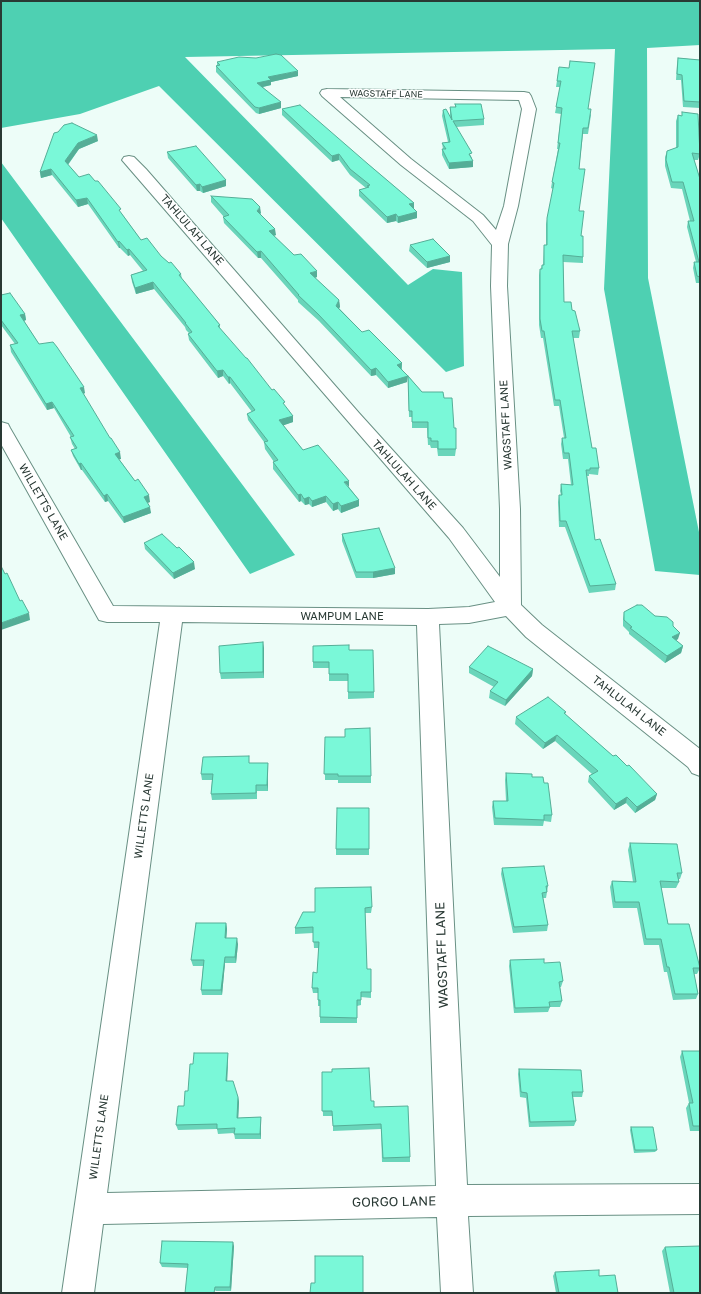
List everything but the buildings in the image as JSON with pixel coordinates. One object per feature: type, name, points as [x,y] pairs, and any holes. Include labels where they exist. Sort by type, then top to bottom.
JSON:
[{"type":"street","name":"WAGSTAFF LANE","points":[[500,244],[478,218],[406,162],[327,93],[524,96],[529,109],[511,206],[500,244],[499,286],[510,509],[510,606]]},
{"type":"street","name":"TAHLULAH LANE","points":[[129,160],[142,172],[353,417],[456,533],[510,606],[534,631],[699,762]]},
{"type":"street","name":"WILLETTS LANE","points":[[1,428],[107,614],[172,616],[78,1293]]},
{"type":"street","name":"WAMPUM LANE","points":[[172,616],[428,617],[470,615],[510,606]]},
{"type":"street","name":"WAGSTAFF LANE","points":[[428,617],[457,1293]]},
{"type":"street","name":"GORGO LANE","points":[[89,1209],[452,1201],[700,1199]]},
{"type":"shaded area","points":[[1,1],[700,1],[700,45],[647,48],[648,278],[700,537],[700,575],[655,571],[604,289],[615,49],[185,57],[408,285],[433,269],[462,272],[464,366],[446,372],[159,86],[80,114],[1,128]]},
{"type":"shaded area","points":[[1,162],[295,555],[250,574],[1,218]]}]
